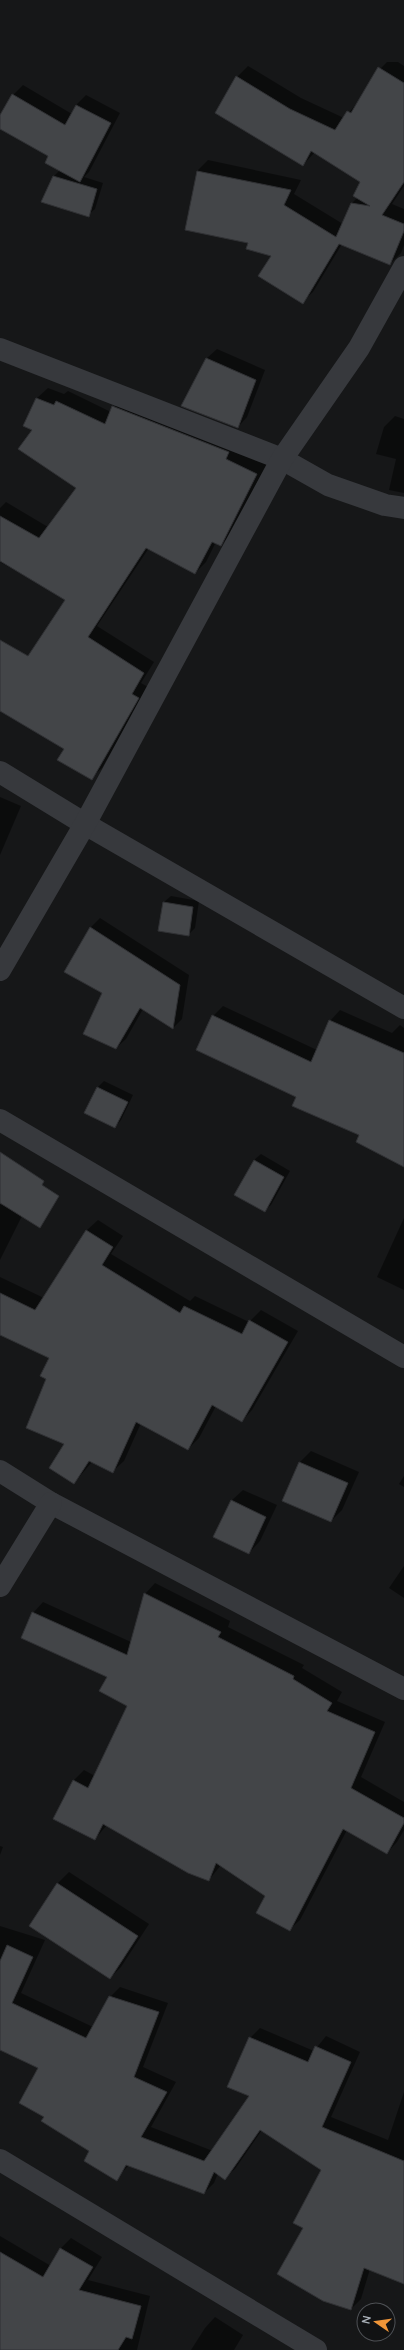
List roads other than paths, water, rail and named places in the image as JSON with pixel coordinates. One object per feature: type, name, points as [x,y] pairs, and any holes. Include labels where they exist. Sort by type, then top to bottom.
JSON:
[{"type":"street","points":[[0,970],[84,824],[282,459],[359,348],[404,267]]},
{"type":"street","points":[[1,350],[282,459],[328,485],[386,505],[404,508]]},
{"type":"street","points":[[0,772],[84,824],[404,1008]]},
{"type":"street","points":[[0,1120],[404,1357]]},
{"type":"street","points":[[0,1471],[51,1503],[404,1689]]},
{"type":"street","points":[[0,1586],[51,1503]]},
{"type":"street","points":[[0,2160],[316,2350]]}]
